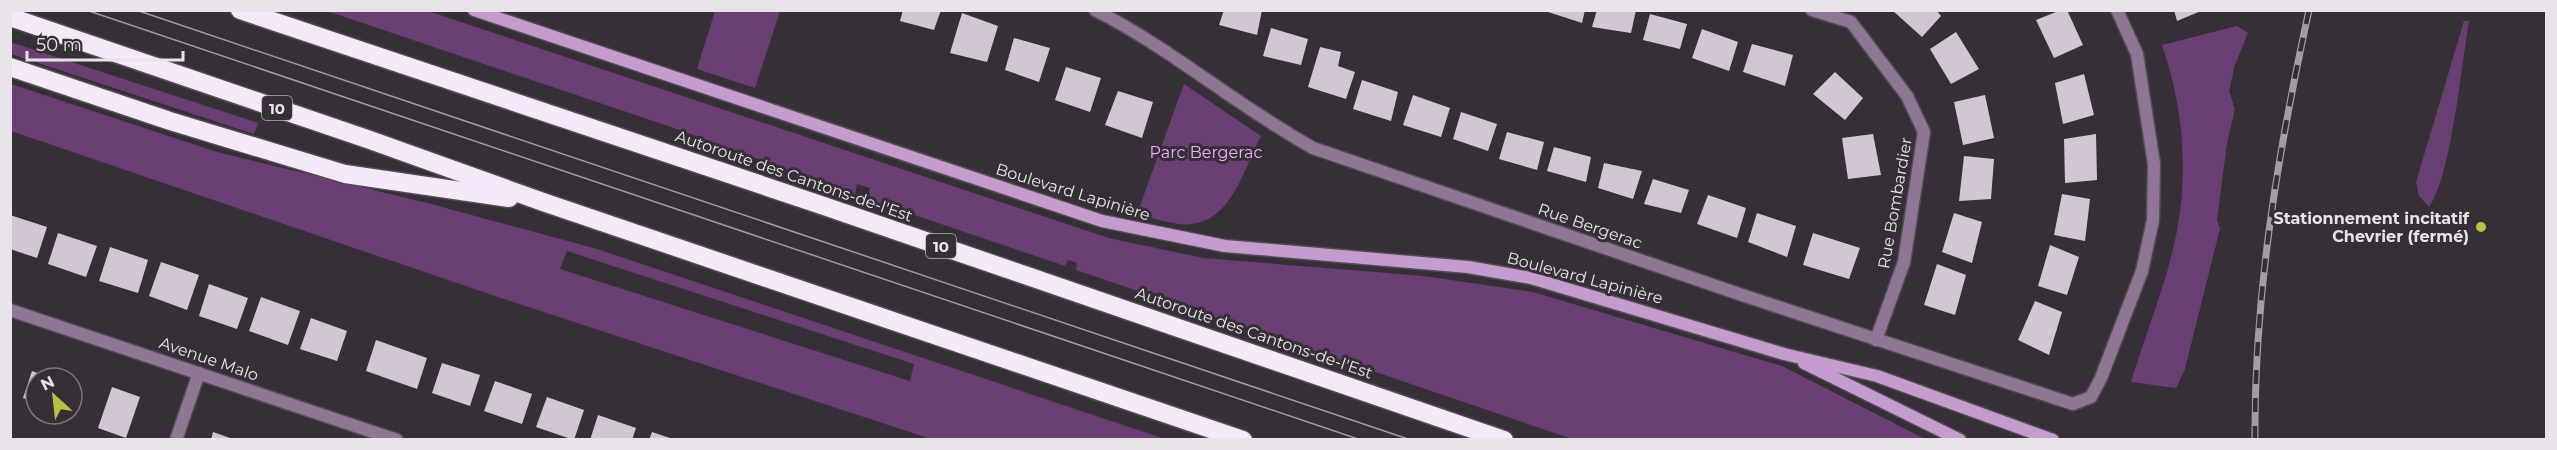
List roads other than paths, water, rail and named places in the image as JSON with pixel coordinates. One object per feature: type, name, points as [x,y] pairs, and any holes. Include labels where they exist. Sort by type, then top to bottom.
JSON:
[{"type":"highway","name":"Autoroute des Cantons-de-l'Est","points":[[240,10],[824,206],[1504,440]]},
{"type":"highway","name":"10","points":[[10,17],[370,140],[543,202],[1243,440]]},
{"type":"highway","points":[[10,67],[170,121],[354,176],[543,202]]},
{"type":"main road","name":"Boulevard Lapinière","points":[[474,10],[1102,221],[1225,246],[1456,266],[1513,274],[1590,293],[1784,354],[1877,376],[2053,440]]},
{"type":"main road","name":"Boulevard Lapinière","points":[[1784,354],[1960,440]]},
{"type":"street","name":"Rue Bergerac","points":[[1095,10],[1161,47],[1313,148],[2067,404],[2085,401],[2096,388],[2142,272],[2153,220],[2154,164],[2137,54],[2117,10]]},
{"type":"street","name":"Rue Bombardier","points":[[1812,10],[1851,22],[1908,96],[1924,132],[1904,262],[1876,340]]},
{"type":"street","name":"Avenue Malo","points":[[10,310],[397,440]]},
{"type":"street","points":[[176,440],[199,373]]},
{"type":"tram line","points":[[86,10],[1361,440]]},
{"type":"tram line","points":[[136,10],[1411,440]]},
{"type":"railway","points":[[2255,440],[2263,277],[2287,117],[2309,10]]},
{"type":"place","name":"Stationnement incitatif Chevrier (fermé)","points":[[2481,227]]},
{"type":"park label","name":"Parc Bergerac","points":[[1206,152]]}]
